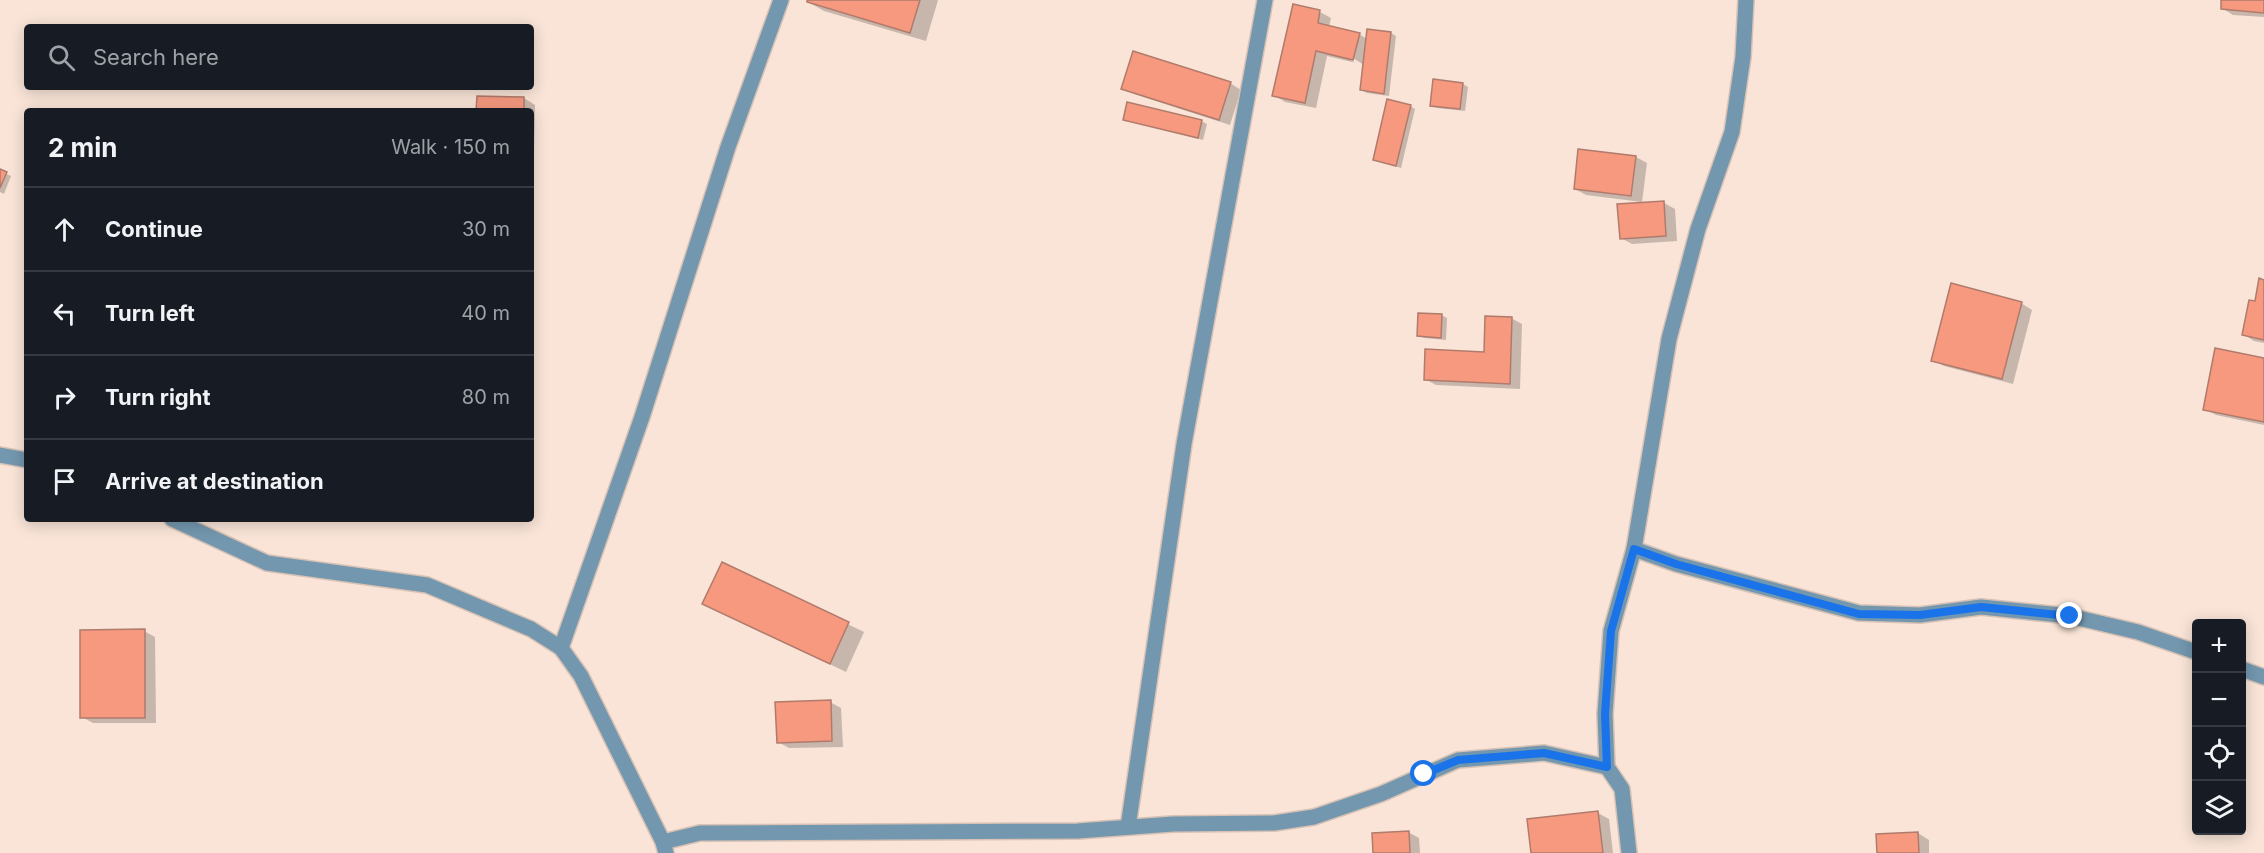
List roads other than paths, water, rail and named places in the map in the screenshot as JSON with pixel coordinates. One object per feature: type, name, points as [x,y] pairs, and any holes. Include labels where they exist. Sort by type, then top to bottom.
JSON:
[{"type":"street","points":[[561,648],[642,417],[728,147],[781,0]]},
{"type":"street","points":[[1128,827],[1184,444],[1264,0]]},
{"type":"street","points":[[1629,853],[1622,789],[1607,767],[1605,714],[1611,631],[1634,549],[1669,339],[1698,229],[1732,132],[1743,57],[1746,0]]},
{"type":"street","points":[[0,454],[24,459]]},
{"type":"street","points":[[178,522],[267,564],[427,585],[531,629],[561,648],[581,676],[665,848],[700,833],[1077,831],[1173,824],[1274,823],[1314,817],[1381,794],[1458,760],[1544,753],[1607,767]]},
{"type":"street","points":[[1634,549],[1676,564],[1859,614],[1920,615],[1981,607],[2070,616],[2138,632],[2192,651]]},
{"type":"street","points":[[2246,671],[2264,677]]}]
